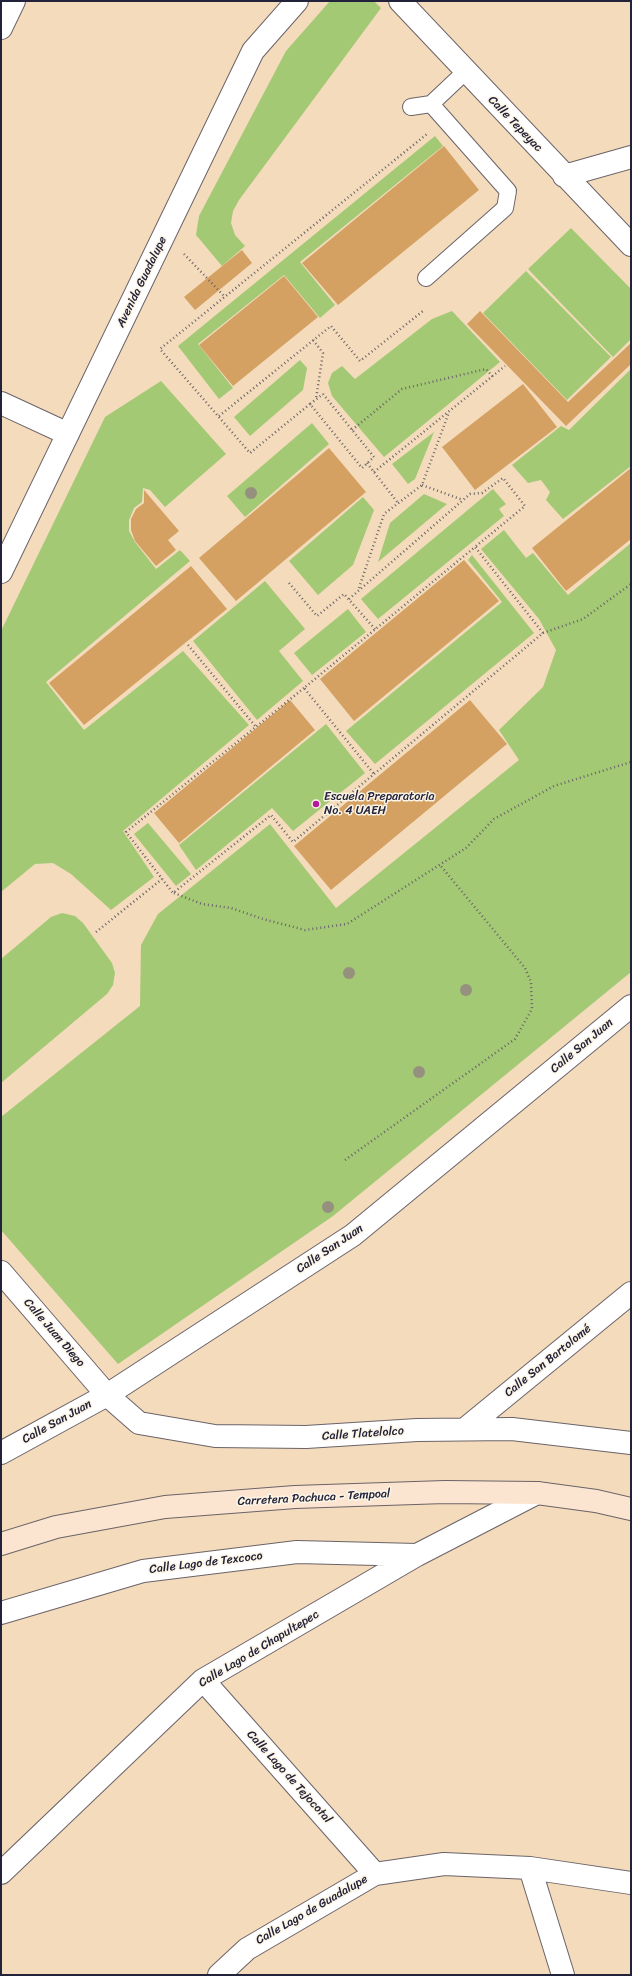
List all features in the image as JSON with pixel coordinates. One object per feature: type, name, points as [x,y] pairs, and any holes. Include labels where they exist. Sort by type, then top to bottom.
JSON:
[{"type":"main road","name":"Carretera Pachuca - Tempoal","points":[[1,1544],[56,1527],[165,1507],[295,1497],[445,1492],[537,1493],[596,1501],[631,1509]]},
{"type":"street","points":[[1,28],[14,1]]},
{"type":"street","name":"Avenida Guadalupe","points":[[1,572],[254,51],[297,1]]},
{"type":"street","name":"Calle Tepeyac","points":[[400,1],[465,72],[631,245]]},
{"type":"street","points":[[564,176],[631,157]]},
{"type":"street","points":[[1,403],[68,434]]},
{"type":"street","name":"Calle San Juan","points":[[1,1453],[107,1395],[353,1235],[631,1006]]},
{"type":"street","name":"Calle Juan Diego","points":[[1,1272],[107,1395]]},
{"type":"street","name":"Calle San Bartolomé","points":[[465,1429],[631,1293]]},
{"type":"street","name":"Calle Tlatelolco","points":[[107,1395],[139,1423],[215,1436],[306,1437],[417,1430],[512,1429],[631,1443]]},
{"type":"street","name":"Calle Lago de Chapultepec","points":[[1,1873],[202,1680],[417,1556],[537,1493]]},
{"type":"street","name":"Calle Lago de Texcoco","points":[[1,1613],[143,1571],[297,1552],[417,1556]]},
{"type":"street","name":"Calle Lago de Tejocotal","points":[[202,1680],[375,1874]]},
{"type":"street","name":"Calle Lago de Guadalupe","points":[[219,1975],[247,1949],[375,1874],[444,1864],[530,1868],[631,1883]]},
{"type":"street","points":[[530,1868],[564,1975]]},
{"type":"lane","points":[[411,107],[431,104],[465,72]]},
{"type":"lane","points":[[426,278],[505,208],[508,191],[431,104]]},
{"type":"path","points":[[310,404],[362,468],[374,457],[323,394],[310,404],[250,453],[160,349],[427,134]]},
{"type":"path","points":[[165,234],[225,297]]},
{"type":"path","points":[[219,416],[330,326],[360,361],[423,311]]},
{"type":"path","points":[[313,340],[323,353],[316,400]]},
{"type":"path","points":[[374,472],[505,366]]},
{"type":"path","points":[[352,430],[402,389],[486,369],[493,377]]},
{"type":"path","points":[[359,590],[384,514],[422,485],[449,412]]},
{"type":"path","points":[[367,463],[398,503]]},
{"type":"path","points":[[349,599],[470,494],[482,493],[503,478],[525,506],[126,832],[173,893],[202,904],[231,908],[305,930],[347,924],[466,848],[494,820],[554,786],[631,762]]},
{"type":"path","points":[[422,485],[463,500]]},
{"type":"path","points":[[475,547],[543,633]]},
{"type":"path","points":[[289,583],[317,616],[344,594],[375,629]]},
{"type":"path","points":[[173,893],[271,815],[293,842],[543,633],[583,619],[631,584]]},
{"type":"path","points":[[188,645],[256,727]]},
{"type":"path","points":[[304,688],[374,774]]},
{"type":"path","points":[[345,1160],[515,1039],[532,1009],[531,982],[525,968],[440,865]]},
{"type":"path","points":[[96,932],[162,879]]},
{"type":"green space","points":[[330,1],[374,1],[381,8],[239,200],[233,211],[231,223],[235,235],[245,246],[222,266],[196,235],[199,216],[286,51]]},
{"type":"green space","points":[[435,136],[443,146],[300,262],[335,305],[320,318],[284,275],[198,344],[233,388],[219,399],[178,346]]},
{"type":"green space","points":[[571,228],[631,289],[631,339],[613,357],[528,269]]},
{"type":"green space","points":[[526,271],[611,357],[567,400],[483,313]]},
{"type":"green space","points":[[452,311],[500,362],[384,457],[332,396],[328,383],[332,373],[342,366],[355,379],[432,319]]},
{"type":"green space","points":[[300,360],[307,368],[303,390],[250,436],[234,417]]},
{"type":"green space","points":[[631,369],[631,466],[563,519],[546,500],[550,492],[541,480],[528,483],[512,465],[561,426],[569,430]]},
{"type":"green space","points":[[161,381],[226,454],[165,507],[150,490],[143,488],[142,502],[134,508],[129,520],[129,531],[135,542],[156,569],[180,550],[190,561],[46,682],[84,730],[183,651],[249,725],[123,831],[154,877],[111,910],[71,874],[53,863],[35,864],[1,892],[1,631],[105,417]]},
{"type":"green space","points":[[312,423],[329,444],[245,517],[227,496]]},
{"type":"green space","points":[[434,432],[415,479],[408,484],[392,464]]},
{"type":"green space","points":[[493,489],[506,504],[499,509],[504,516],[378,619],[361,599]]},
{"type":"green space","points":[[424,494],[447,504],[378,562],[390,523]]},
{"type":"green space","points":[[363,497],[374,510],[353,565],[318,595],[289,561]]},
{"type":"green space","points":[[504,530],[526,558],[533,553],[568,595],[631,543],[631,972],[333,1216],[118,1364],[1,1230],[1,1117],[140,1006],[141,945],[158,914],[270,824],[336,908],[519,760],[499,730],[543,687],[556,650],[539,619],[481,549]]},
{"type":"green space","points":[[472,555],[534,633],[375,764],[346,731],[502,602],[468,560]]},
{"type":"green space","points":[[265,581],[305,629],[279,651],[303,681],[257,720],[193,641]]},
{"type":"green space","points":[[348,609],[366,632],[312,675],[294,653]]},
{"type":"green space","points":[[326,724],[365,773],[293,831],[272,808],[196,870],[179,845]]},
{"type":"green space","points":[[148,823],[191,874],[176,886],[134,834]]},
{"type":"green space","points":[[62,913],[75,916],[83,923],[112,963],[115,973],[113,985],[107,994],[1,1083],[1,959],[51,917]]},
{"type":"building","points":[[444,146],[479,190],[338,305],[302,263]]},
{"type":"building","points":[[242,250],[252,263],[195,310],[184,297]]},
{"type":"building","points":[[284,276],[318,317],[233,386],[199,345]]},
{"type":"building","points":[[480,311],[568,402],[631,343],[631,364],[566,426],[467,324]]},
{"type":"building","points":[[523,384],[557,427],[475,490],[442,447]]},
{"type":"building","points":[[329,448],[366,492],[236,601],[199,558]]},
{"type":"building","points":[[631,468],[631,539],[566,591],[532,548]]},
{"type":"building","points":[[144,490],[179,531],[168,540],[176,550],[156,566],[135,541],[131,530],[131,519],[136,509],[144,503]]},
{"type":"building","points":[[464,560],[499,601],[354,721],[320,679]]},
{"type":"building","points":[[191,566],[227,609],[84,725],[49,683]]},
{"type":"building","points":[[290,700],[315,730],[179,843],[154,813]]},
{"type":"building","points":[[470,700],[507,744],[331,890],[294,846]]},
{"type":"place","name":"Escuela Preparatoria No. 4 UAEH","points":[[316,804]]}]
